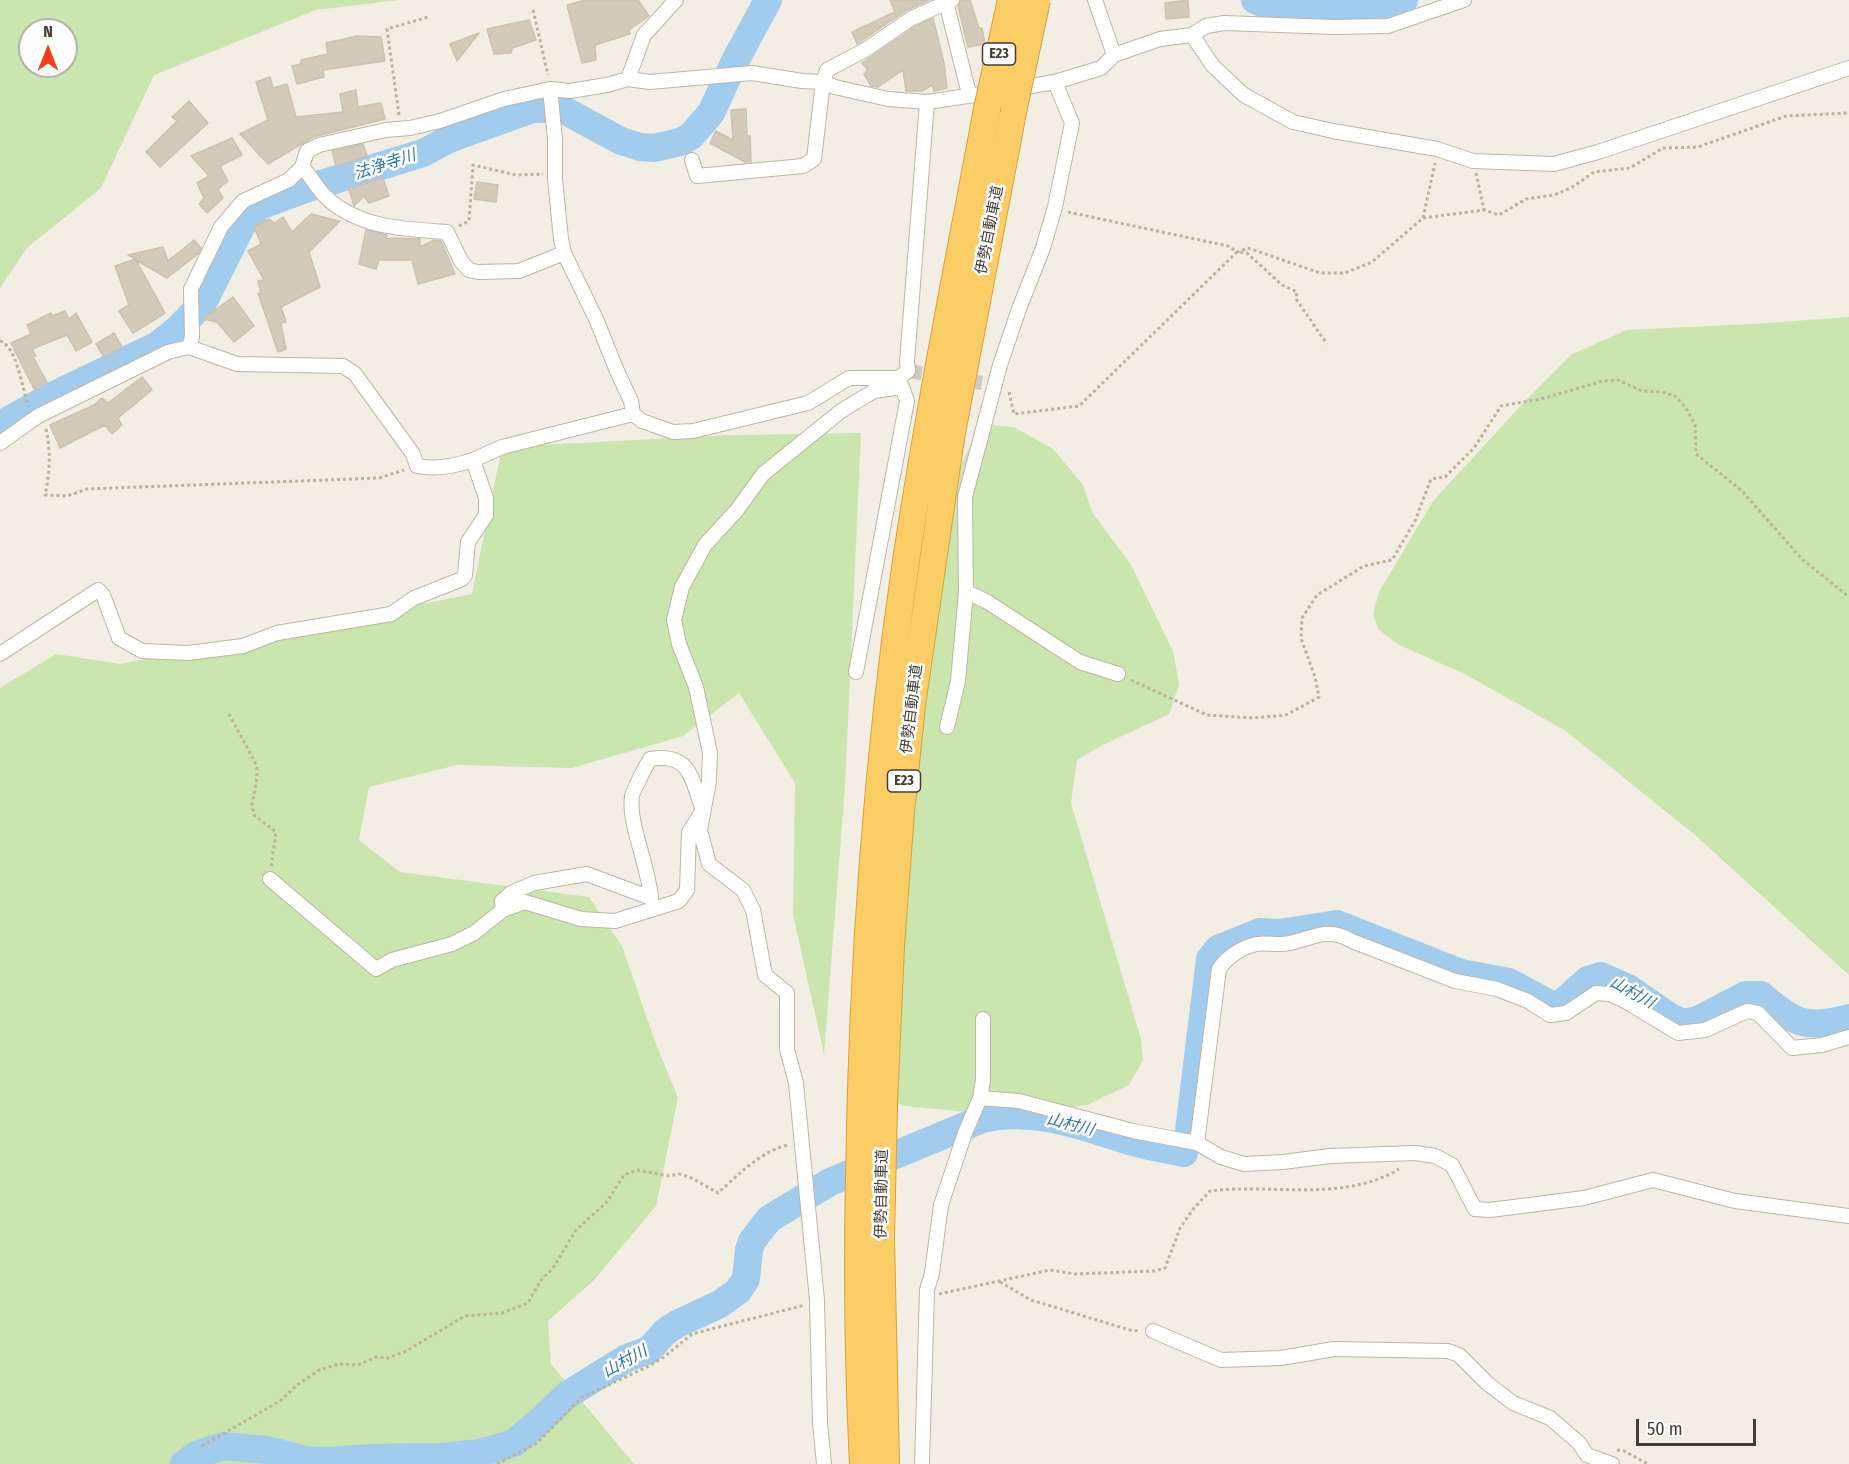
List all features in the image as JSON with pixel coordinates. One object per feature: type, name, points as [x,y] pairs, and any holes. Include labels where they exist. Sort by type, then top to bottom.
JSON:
[{"type":"highway","name":"伊勢自動車道","points":[[862,1464],[858,1239],[860,1104],[867,945],[877,809],[890,686],[921,470],[987,109],[1011,0]]},
{"type":"highway","name":"伊勢自動車道","points":[[886,1464],[881,1239],[883,1116],[891,946],[912,705],[951,438],[1014,107],[1037,0]]},
{"type":"street","points":[[628,79],[644,35],[676,0]]},
{"type":"street","points":[[1095,0],[1114,55]]},
{"type":"street","points":[[189,347],[192,337],[191,289],[221,227],[243,201],[289,180],[302,167],[307,151],[319,145],[441,121],[504,99],[550,89],[570,91],[628,79],[650,82],[752,74],[823,82],[835,87],[888,99],[927,102],[1055,82],[1101,68],[1114,55],[1160,39],[1192,35],[1206,26],[1224,23],[1334,27],[1388,26],[1464,0]]},
{"type":"street","points":[[692,160],[697,176],[802,166],[814,159],[823,82],[827,70],[865,50],[912,18],[949,1],[968,90]]},
{"type":"street","points":[[1192,35],[1213,66],[1244,95],[1293,122],[1437,149],[1473,161],[1554,164],[1598,152],[1849,69]]},
{"type":"street","points":[[947,727],[958,681],[966,592],[965,497],[988,383],[1043,248],[1055,207],[1072,123],[1055,82]]},
{"type":"street","points":[[550,89],[559,224],[564,253],[596,319],[631,401],[633,414],[642,421],[673,432],[693,431],[808,404],[849,378],[900,382]]},
{"type":"street","points":[[824,1464],[820,1423],[817,1300],[796,1083],[787,1049],[787,993],[765,975],[753,910],[743,890],[709,864],[700,830],[709,781],[710,753],[696,687],[679,644],[674,620],[682,586],[705,545],[737,510],[763,474],[841,411],[874,391],[900,382],[908,371],[927,102]]},
{"type":"street","points":[[302,167],[313,177],[326,196],[354,217],[397,228],[447,232],[461,261],[469,270],[478,272],[519,271],[564,253]]},
{"type":"street","points":[[0,443],[38,416],[168,352],[189,347],[237,364],[343,366],[355,374],[413,454],[417,466],[429,468],[473,460],[502,447],[633,414]]},
{"type":"street","points":[[856,672],[907,401],[900,382]]},
{"type":"street","points":[[0,654],[98,590],[103,595],[119,638],[142,651],[188,653],[243,646],[277,633],[391,614],[414,598],[462,579],[465,574],[468,542],[486,515],[486,498],[473,460]]},
{"type":"street","points":[[966,592],[986,601],[1080,662],[1118,674]]},
{"type":"street","points":[[652,903],[650,880],[633,818],[631,797],[650,759],[664,757],[679,760],[688,769],[703,810]]},
{"type":"street","points":[[270,879],[376,969],[392,960],[452,944],[474,933],[503,910],[525,902],[581,919],[615,921],[652,903],[679,901],[687,890],[689,832],[703,810]]},
{"type":"street","points":[[503,910],[502,901],[511,893],[534,884],[587,874],[652,903]]},
{"type":"street","points":[[1197,1143],[1219,969],[1226,958],[1256,944],[1288,944],[1316,934],[1339,934],[1455,981],[1497,989],[1528,1001],[1550,1015],[1566,1013],[1596,993],[1610,994],[1678,1033],[1705,1030],[1747,1011],[1758,1013],[1792,1048],[1822,1046],[1849,1037]]},
{"type":"street","points":[[922,1464],[927,1290],[932,1273],[941,1205],[965,1133],[980,1098],[983,1080],[983,1019]]},
{"type":"street","points":[[980,1098],[1019,1101],[1133,1131],[1197,1143],[1221,1156],[1244,1164],[1330,1156],[1415,1153],[1435,1156],[1452,1165],[1475,1209],[1490,1210],[1584,1198],[1653,1180],[1753,1204],[1849,1216]]},
{"type":"street","points":[[1153,1331],[1221,1360],[1281,1358],[1334,1349],[1448,1351],[1459,1355],[1487,1383],[1513,1403],[1550,1418],[1579,1443],[1587,1455],[1612,1464]]},
{"type":"path","points":[[533,10],[550,89]]},
{"type":"path","points":[[402,129],[387,29],[428,17]]},
{"type":"path","points":[[988,383],[1007,386],[1014,414],[1079,406],[1237,252],[1248,248],[1320,273],[1345,273],[1372,262],[1423,218],[1484,210],[1499,215],[1526,199],[1554,195],[1572,188],[1594,172],[1630,168],[1663,148],[1698,147],[1786,116],[1849,113]]},
{"type":"path","points":[[1423,218],[1437,149]]},
{"type":"path","points":[[1473,161],[1484,210]]},
{"type":"path","points":[[447,232],[469,221],[473,165],[516,175],[555,174]]},
{"type":"path","points":[[1055,207],[1067,212],[1228,246],[1237,252],[1247,253],[1282,285],[1297,292],[1296,299],[1327,344]]},
{"type":"path","points":[[0,341],[9,348],[18,368],[25,397],[33,416],[38,416],[45,427],[49,442],[50,476],[45,495],[67,496],[87,489],[379,478],[417,466]]},
{"type":"path","points":[[1118,674],[1207,715],[1252,718],[1286,715],[1319,697],[1315,676],[1301,638],[1302,618],[1317,595],[1364,566],[1392,560],[1415,521],[1431,479],[1445,477],[1474,448],[1502,406],[1540,399],[1603,381],[1618,380],[1641,391],[1662,392],[1675,396],[1686,408],[1695,425],[1696,454],[1742,491],[1802,559],[1849,597]]},
{"type":"path","points":[[229,714],[257,766],[252,805],[255,815],[276,832],[270,879]]},
{"type":"path","points":[[202,1446],[280,1401],[297,1385],[319,1370],[339,1365],[358,1365],[376,1357],[388,1358],[406,1351],[465,1316],[502,1313],[528,1303],[576,1230],[606,1203],[624,1175],[637,1170],[669,1176],[679,1174],[692,1178],[718,1192],[767,1153],[782,1146],[801,1142]]},
{"type":"path","points":[[927,1290],[935,1294],[1050,1270],[1075,1274],[1154,1271],[1166,1268],[1180,1228],[1210,1191],[1298,1190],[1362,1184],[1384,1178],[1412,1160],[1415,1153]]},
{"type":"path","points":[[1000,1282],[1031,1300],[1130,1330],[1153,1331]]},
{"type":"path","points":[[497,1464],[537,1443],[581,1398],[664,1357],[692,1334],[817,1300]]},
{"type":"green space","points":[[0,0],[399,0],[316,10],[154,75],[101,188],[27,248],[0,288]]},
{"type":"green space","points":[[1849,317],[1849,975],[1695,835],[1566,731],[1465,674],[1399,645],[1378,629],[1373,614],[1379,592],[1433,501],[1572,354],[1627,330]]},
{"type":"green space","points":[[989,425],[1014,427],[1053,449],[1083,485],[1092,512],[1131,565],[1173,651],[1179,684],[1169,714],[1077,760],[1071,803],[1141,1039],[1143,1060],[1129,1085],[1087,1105],[1036,1112],[968,1112],[905,1106],[864,1090],[948,493],[968,450]]},
{"type":"green space","points":[[861,433],[845,787],[824,1054],[793,915],[795,783],[739,693],[683,736],[572,768],[457,765],[369,787],[359,840],[400,872],[589,897],[622,946],[656,1044],[678,1098],[656,1206],[594,1280],[548,1321],[551,1364],[634,1464],[0,1464],[0,688],[56,654],[120,664],[472,594],[502,447],[732,435]]},
{"type":"building","points":[[586,0],[638,0],[649,16],[629,30],[630,34],[595,45],[596,60],[582,63],[567,5]]},
{"type":"building","points":[[890,0],[929,0],[907,10],[857,44],[852,32],[895,12]]},
{"type":"building","points":[[961,0],[970,0],[979,28],[982,28],[985,44],[968,47],[958,6]]},
{"type":"building","points":[[1188,0],[1189,17],[1166,19],[1165,3]]},
{"type":"building","points":[[933,18],[944,63],[947,88],[934,91],[932,85],[922,91],[906,91],[903,70],[878,87],[871,86],[864,74],[868,70],[862,63],[916,26]]},
{"type":"building","points":[[529,20],[536,40],[512,48],[511,53],[494,54],[487,29]]},
{"type":"building","points":[[479,33],[457,61],[450,44]]},
{"type":"building","points":[[357,36],[381,37],[385,61],[323,70],[324,77],[297,84],[292,66],[301,64],[301,60],[328,54],[326,43]]},
{"type":"building","points":[[270,77],[273,88],[287,84],[296,117],[343,112],[340,94],[356,90],[358,107],[381,103],[385,119],[313,137],[268,164],[240,134],[268,120],[256,82]]},
{"type":"building","points":[[189,101],[208,123],[160,167],[146,152],[177,121],[172,117]]},
{"type":"building","points":[[746,109],[751,162],[745,162],[710,143],[716,131],[733,140],[731,110]]},
{"type":"building","points":[[232,138],[242,155],[220,166],[228,181],[218,189],[223,198],[207,213],[199,204],[204,198],[197,183],[209,176],[191,156]]},
{"type":"building","points":[[363,144],[367,156],[336,166],[332,151]]},
{"type":"building","points":[[383,178],[389,196],[369,203],[364,196],[354,206],[349,189]]},
{"type":"building","points":[[477,182],[498,185],[496,202],[474,199]]},
{"type":"building","points":[[311,214],[340,221],[309,252],[320,287],[281,307],[286,322],[281,323],[286,349],[278,352],[258,293],[261,294],[258,281],[264,280],[248,251],[261,244],[254,227],[269,219],[274,223],[283,217],[292,232]]},
{"type":"building","points":[[366,230],[387,235],[386,238],[420,239],[420,247],[434,240],[441,241],[455,274],[418,284],[412,260],[379,260],[376,269],[359,264]]},
{"type":"building","points":[[194,240],[201,248],[198,254],[167,278],[136,260],[165,313],[133,333],[119,311],[129,305],[115,266],[136,259],[128,255],[163,247],[168,261]]},
{"type":"building","points":[[233,297],[254,326],[234,342],[217,322],[203,319]]},
{"type":"building","points":[[65,311],[69,319],[76,313],[92,342],[76,351],[67,335],[32,349],[36,356],[33,357],[47,382],[34,389],[11,343],[31,334],[27,325],[51,313],[52,316]]},
{"type":"building","points":[[114,333],[122,347],[104,357],[96,344]]},
{"type":"building","points":[[142,377],[152,390],[118,418],[122,425],[112,434],[105,425],[60,448],[50,425],[94,405],[102,398],[108,403]]},
{"type":"waterway","name":"法浄寺川","points":[[0,425],[54,395],[158,345],[178,329],[203,303],[242,225],[259,206],[305,189],[423,153],[449,139],[532,109],[562,109],[621,141],[640,147],[654,148],[680,142],[691,136],[711,113],[734,63],[768,0]]},
{"type":"waterway","name":"法浄寺川","points":[[1255,0],[1290,11],[1309,13],[1349,12],[1404,0]]},
{"type":"waterway","name":"山村川","points":[[184,1464],[196,1455],[223,1446],[267,1450],[306,1460],[329,1461],[441,1457],[480,1453],[514,1443],[567,1395],[627,1358],[649,1350],[665,1332],[677,1324],[720,1304],[738,1291],[746,1279],[752,1241],[769,1219],[830,1182],[982,1119],[1019,1115],[1055,1119],[1140,1144],[1184,1153],[1189,1131],[1210,959],[1218,949],[1260,932],[1279,933],[1337,924],[1461,973],[1509,982],[1550,1004],[1560,1005],[1588,980],[1601,976],[1628,988],[1670,1017],[1683,1023],[1698,1020],[1746,995],[1761,995],[1782,1012],[1801,1022],[1822,1023],[1849,1018]]},
{"type":"tunnel","points":[[908,371],[982,383]]}]
